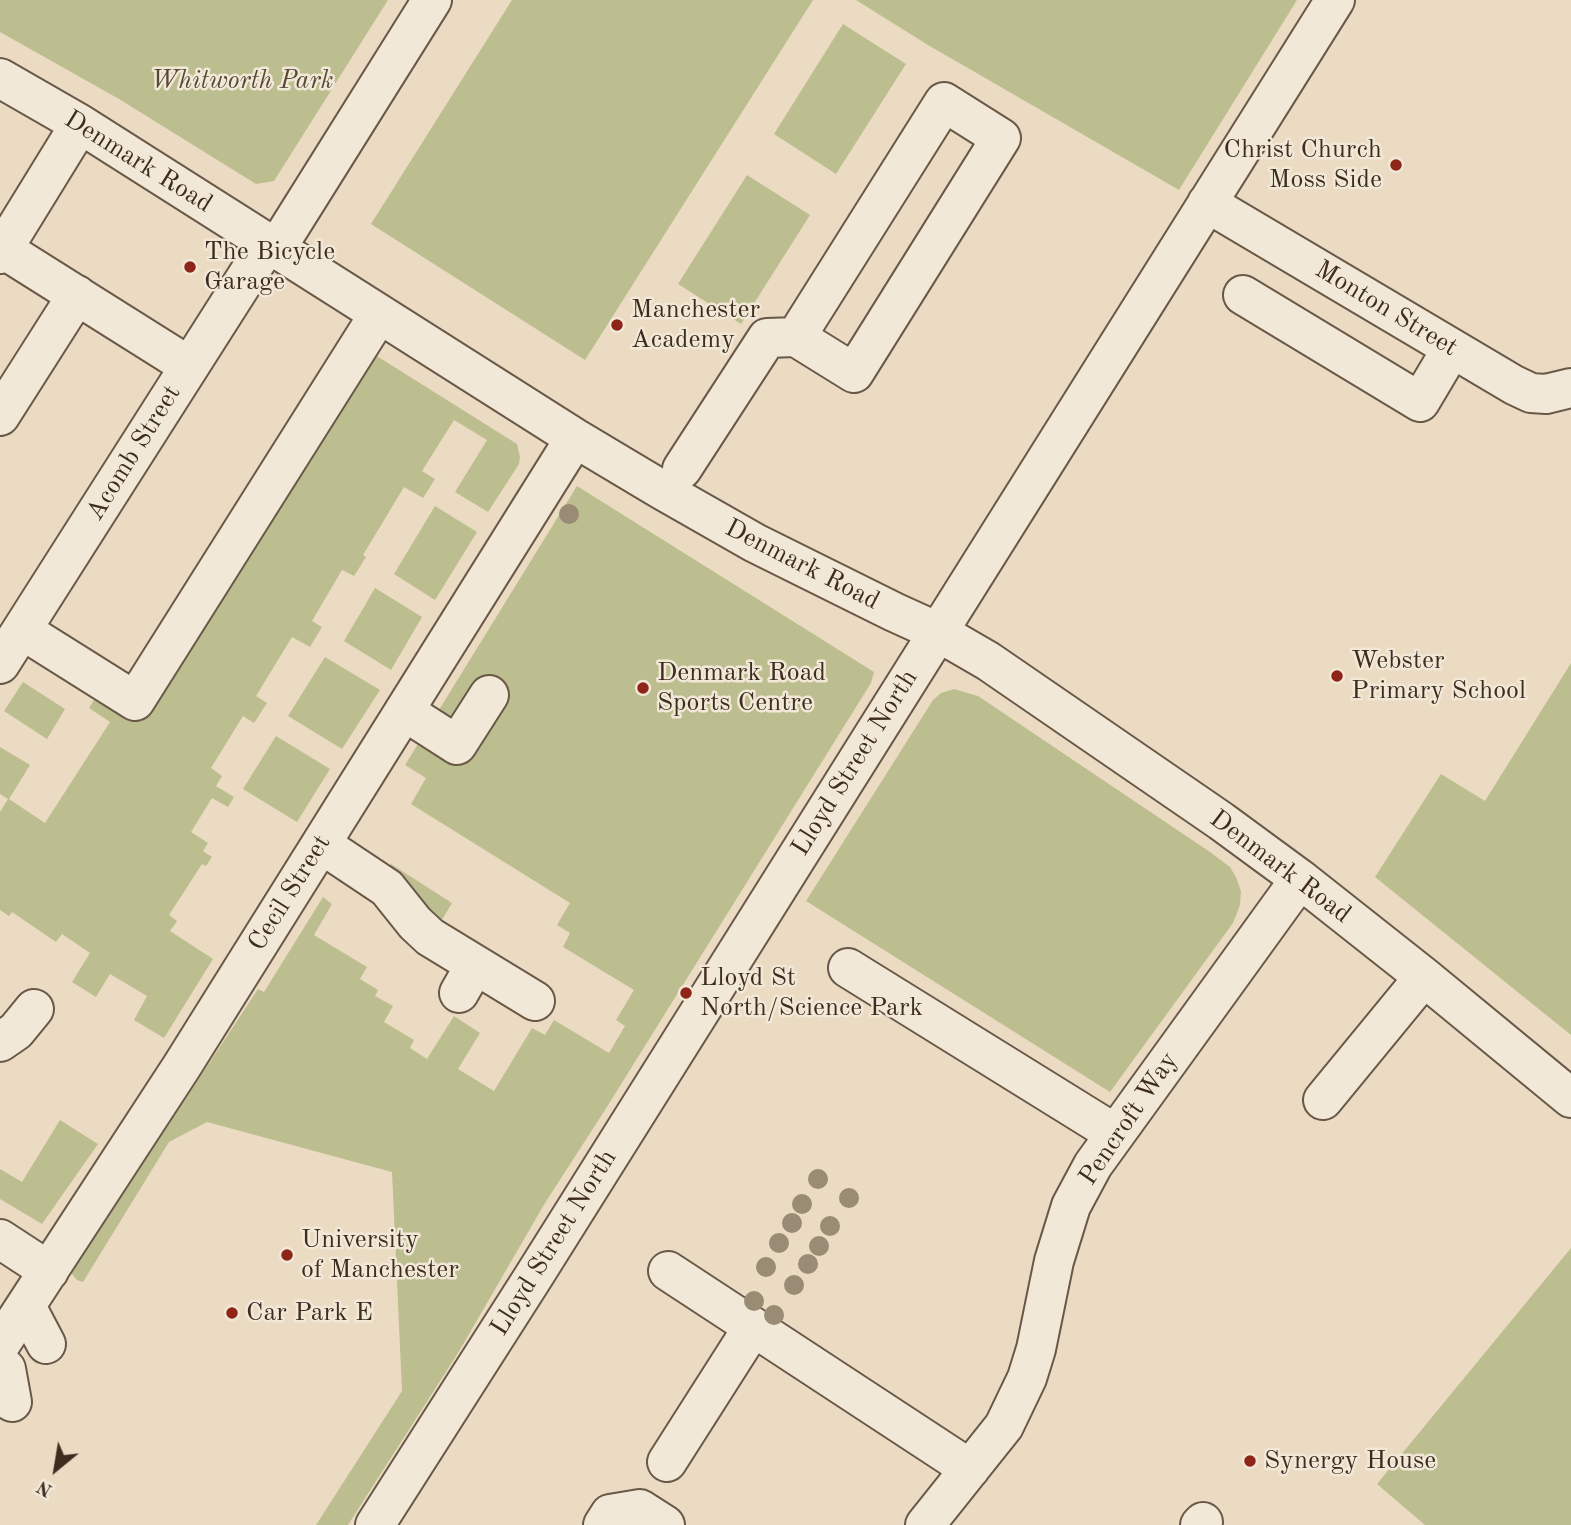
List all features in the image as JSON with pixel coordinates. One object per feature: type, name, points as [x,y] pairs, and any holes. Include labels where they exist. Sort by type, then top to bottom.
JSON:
[{"type":"street","name":"Acomb Street","points":[[0,664],[189,366],[272,246],[432,0]]},
{"type":"street","name":"Lloyd Street North","points":[[374,1525],[532,1279],[1335,0]]},
{"type":"street","name":"Denmark Road","points":[[0,78],[80,124],[575,438],[755,543],[937,632],[988,661],[1221,821],[1300,879],[1571,1098]]},
{"type":"street","points":[[682,469],[767,338],[796,337],[854,373],[1002,138],[944,102],[796,337]]},
{"type":"street","points":[[80,124],[2,252],[77,295],[189,366]]},
{"type":"street","name":"Monton Street","points":[[1207,203],[1514,385],[1531,393],[1546,394],[1571,388]]},
{"type":"street","points":[[0,416],[77,295]]},
{"type":"street","points":[[1243,295],[1420,402],[1442,365]]},
{"type":"street","points":[[22,630],[135,701],[379,314]]},
{"type":"street","name":"Cecil Street","points":[[0,1345],[182,1066],[575,438]]},
{"type":"street","points":[[404,711],[457,745],[489,695]]},
{"type":"street","points":[[321,844],[387,888],[467,979],[535,1001]]},
{"type":"street","name":"Pencroft Way","points":[[925,1525],[1004,1426],[1027,1378],[1036,1349],[1054,1261],[1071,1206],[1093,1165],[1300,879]]},
{"type":"street","points":[[848,968],[1114,1133]]},
{"type":"street","points":[[1323,1100],[1424,977]]},
{"type":"street","points":[[0,1042],[16,1031],[34,1009]]},
{"type":"street","points":[[0,1239],[49,1271]]},
{"type":"street","points":[[668,1271],[970,1469]]},
{"type":"street","points":[[26,1306],[46,1344]]},
{"type":"street","points":[[667,1462],[754,1327]]},
{"type":"street","points":[[0,1363],[6,1368],[12,1402]]},
{"type":"street","points":[[603,1525],[610,1514],[639,1509],[665,1525]]},
{"type":"green space","name":"Whitworth Park","points":[[0,0],[388,0],[274,181],[256,184],[119,99],[0,32]]},
{"type":"green space","points":[[512,0],[813,0],[585,360],[371,224]]},
{"type":"green space","points":[[856,0],[1297,0],[1179,190],[928,45]]},
{"type":"green space","points":[[843,24],[906,64],[836,174],[774,134]]},
{"type":"green space","points":[[747,175],[810,215],[741,324],[678,284]]},
{"type":"green space","points":[[364,348],[517,444],[519,464],[488,512],[455,492],[487,440],[454,420],[422,471],[435,479],[423,498],[404,487],[363,555],[366,557],[354,576],[342,570],[312,621],[322,627],[310,647],[292,637],[256,696],[267,703],[254,723],[243,716],[211,768],[222,776],[216,786],[234,797],[228,807],[212,798],[191,832],[208,843],[203,851],[212,857],[206,866],[202,864],[169,915],[177,921],[170,931],[213,959],[164,1038],[134,1020],[147,996],[110,974],[96,997],[72,982],[90,953],[62,934],[56,942],[12,912],[9,916],[0,910],[0,812],[8,799],[0,794],[0,747],[30,765],[9,799],[45,823],[110,722],[89,708],[94,700],[131,722]]},
{"type":"green space","points":[[577,486],[874,672],[871,683],[545,1203],[458,1353],[348,1525],[316,1525],[402,1391],[392,1172],[207,1122],[169,1142],[83,1282],[71,1273],[258,989],[264,992],[323,897],[332,904],[314,935],[367,967],[360,979],[378,990],[375,996],[393,1006],[384,1022],[414,1040],[410,1048],[427,1059],[454,1016],[480,1033],[458,1069],[494,1091],[532,1028],[545,1035],[554,1020],[609,1053],[625,1026],[616,1020],[634,990],[563,947],[570,933],[557,925],[570,903],[411,804],[426,778],[405,765]]},
{"type":"green space","points":[[435,506],[477,532],[435,600],[394,574]]},
{"type":"green space","points":[[375,588],[422,617],[391,670],[344,641]]},
{"type":"green space","points":[[325,657],[380,690],[342,749],[288,716]]},
{"type":"green space","points":[[1571,663],[1571,1035],[1375,877],[1441,774],[1485,801]]},
{"type":"green space","points":[[23,682],[65,709],[47,739],[4,711]]},
{"type":"green space","points":[[954,689],[978,696],[1210,852],[1230,867],[1236,877],[1241,891],[1240,905],[1233,923],[1110,1092],[806,901],[933,700],[941,693]]},
{"type":"green space","points":[[276,736],[330,769],[297,822],[243,789]]},
{"type":"green space","points":[[391,864],[452,903],[440,923],[387,872]]},
{"type":"green space","points":[[60,1120],[98,1144],[42,1224],[0,1199],[0,1169],[22,1182]]},
{"type":"green space","points":[[1571,1248],[1571,1525],[1425,1525],[1377,1484]]},
{"type":"place","name":"Christ Church Moss Side","points":[[1396,165]]},
{"type":"place","name":"The Bicycle Garage","points":[[190,267]]},
{"type":"place","name":"Manchester Academy","points":[[617,325]]},
{"type":"place","name":"Webster Primary School","points":[[1337,676]]},
{"type":"place","name":"Denmark Road Sports Centre","points":[[643,688]]},
{"type":"place","name":"Lloyd St North/Science Park","points":[[686,993]]},
{"type":"place","name":"University of Manchester","points":[[287,1255]]},
{"type":"place","name":"Car Park E","points":[[232,1313]]},
{"type":"place","name":"Synergy House","points":[[1250,1461]]}]
